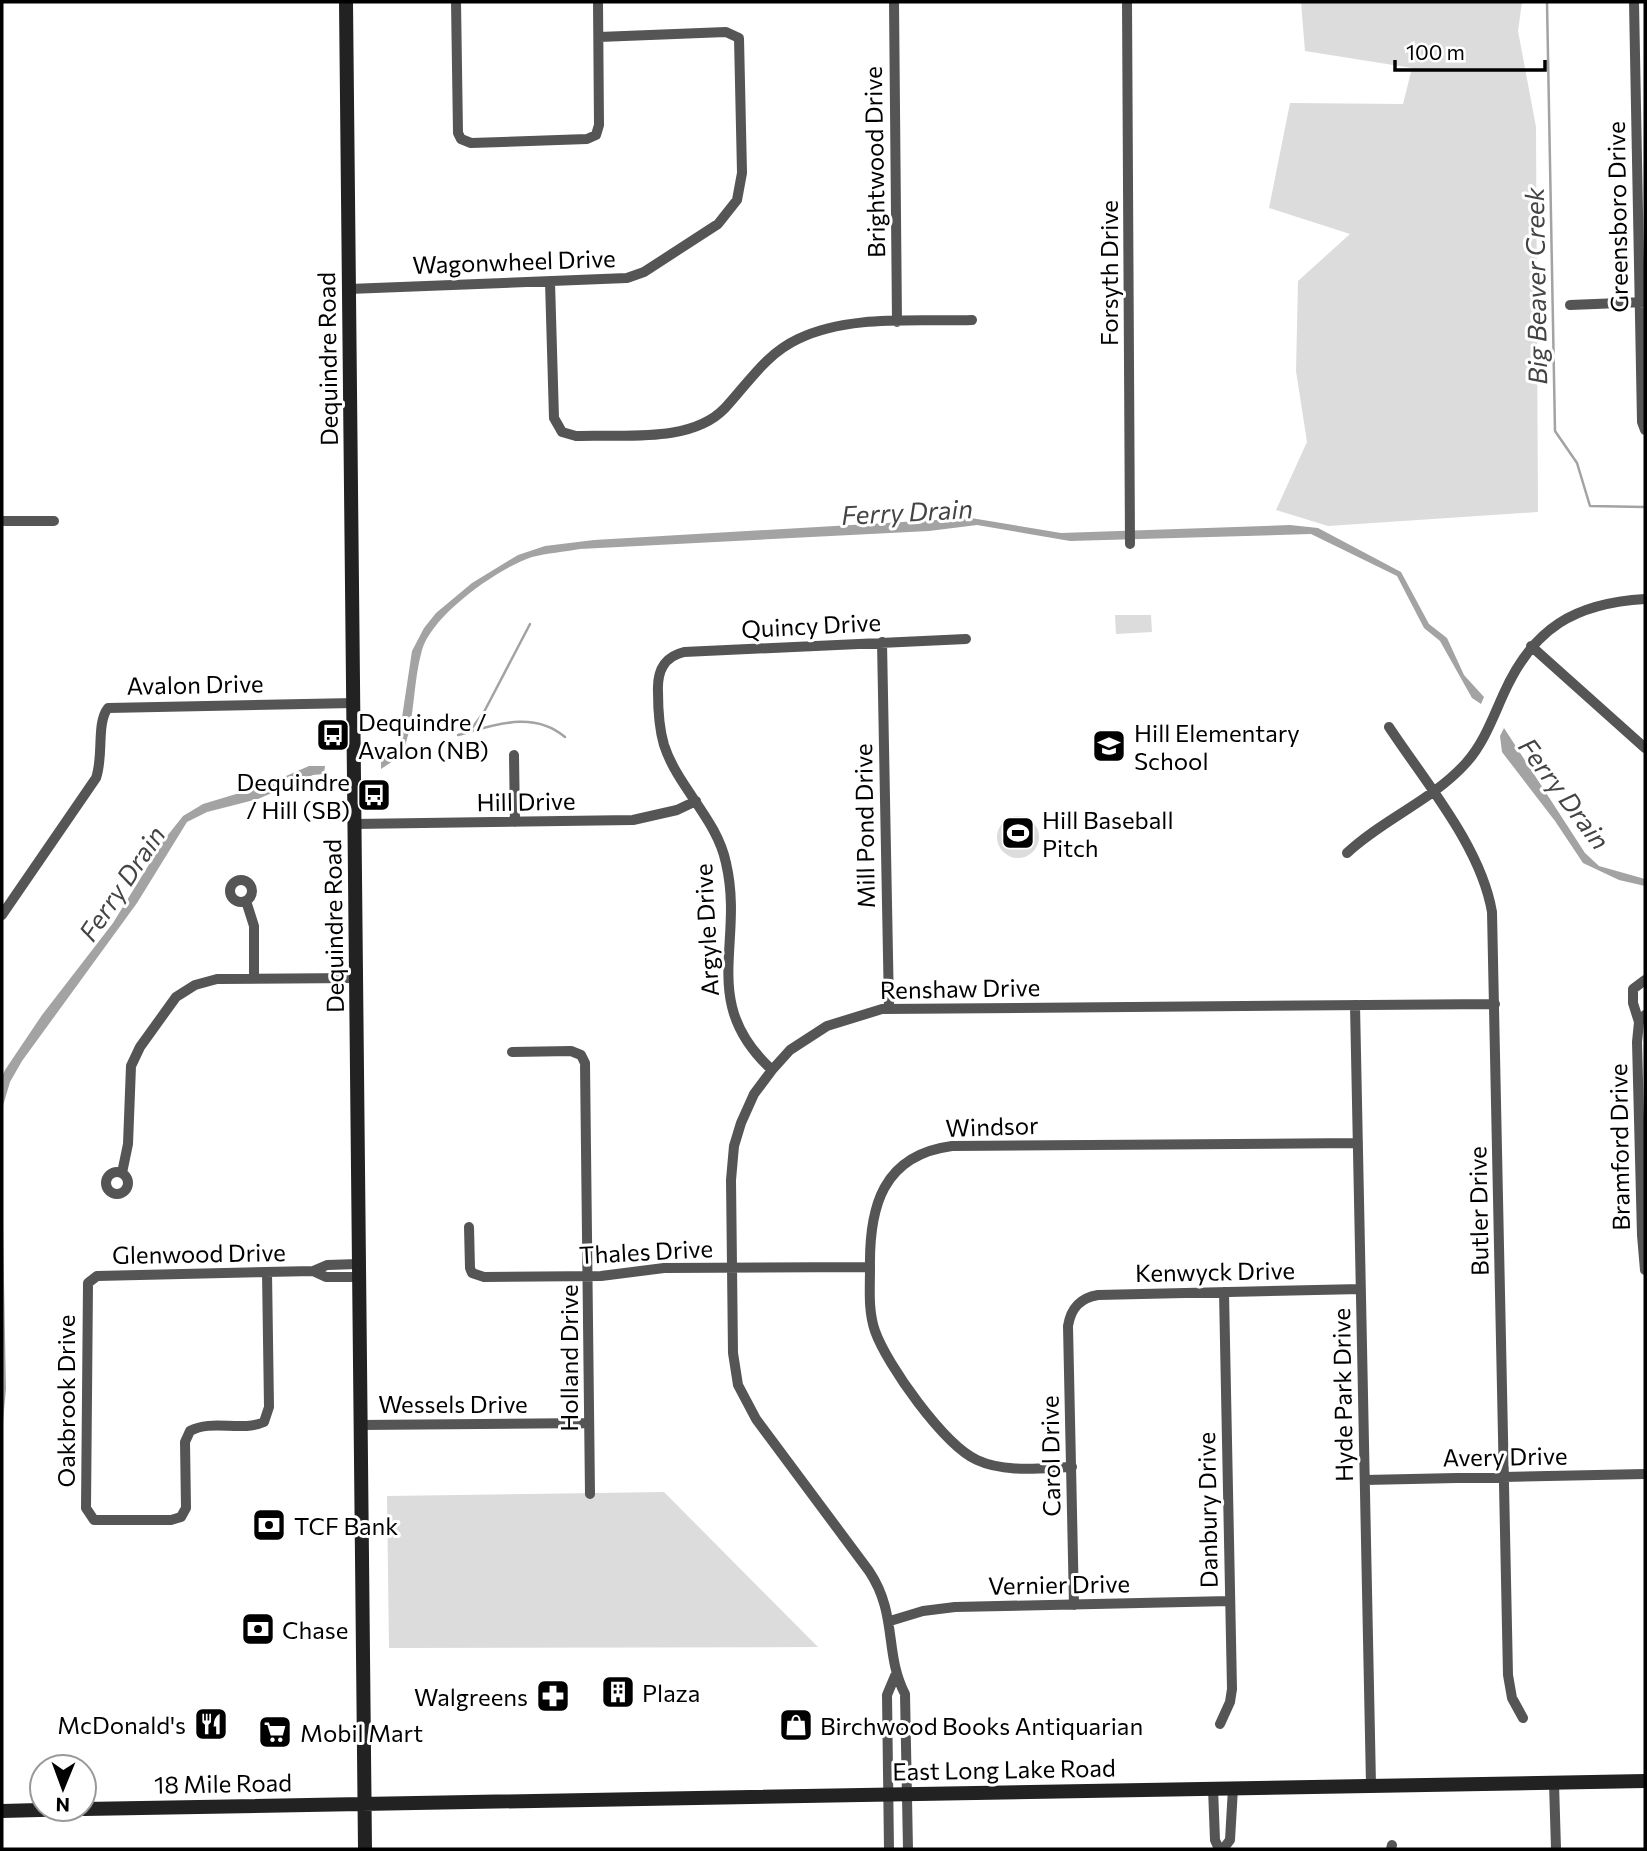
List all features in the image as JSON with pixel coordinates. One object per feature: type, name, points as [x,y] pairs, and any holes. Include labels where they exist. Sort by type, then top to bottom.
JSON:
[{"type":"main road","name":"Dequindre Road","points":[[346,2],[365,1849]]},
{"type":"main road","name":"East Long Lake Road","points":[[364,1802],[1645,1781]]},
{"type":"main road","name":"18 Mile Road","points":[[98,1809],[364,1802]]},
{"type":"main road","points":[[2,1811],[28,1810]]},
{"type":"street","points":[[456,2],[458,129],[461,139],[471,143],[587,139],[596,135],[599,125],[598,2]]},
{"type":"street","name":"Brightwood Drive","points":[[894,2],[897,322]]},
{"type":"street","name":"Forsyth Drive","points":[[1127,2],[1130,543]]},
{"type":"street","name":"Greensboro Drive","points":[[1633,2],[1643,302],[1642,422],[1645,430]]},
{"type":"street","name":"Wagonwheel Drive","points":[[349,289],[612,280],[635,276],[728,215],[737,200],[741,180],[740,43],[735,34],[726,32],[599,37]]},
{"type":"street","points":[[550,282],[554,418],[559,429],[571,435],[668,432],[694,428],[716,416],[766,361],[800,338],[838,326],[972,320]]},
{"type":"street","points":[[1570,305],[1643,302]]},
{"type":"street","points":[[2,521],[54,521]]},
{"type":"street","points":[[1347,853],[1370,832],[1458,771],[1474,754],[1516,668],[1531,646],[1553,626],[1581,611],[1609,603],[1645,600]]},
{"type":"street","name":"Quincy Drive","points":[[662,666],[673,655],[684,652],[966,639]]},
{"type":"street","name":"Mill Pond Drive","points":[[882,642],[889,1008]]},
{"type":"street","points":[[1531,646],[1645,748]]},
{"type":"street","name":"Argyle Drive","points":[[662,666],[658,692],[664,745],[720,842],[727,867],[732,1014],[744,1041],[772,1070]]},
{"type":"street","name":"Avalon Drive","points":[[2,915],[96,778],[102,755],[102,720],[108,708],[354,703]]},
{"type":"street","name":"Butler Drive","points":[[1389,727],[1476,860],[1487,888],[1493,925],[1508,1675],[1512,1698],[1523,1718]]},
{"type":"street","points":[[514,755],[515,822]]},
{"type":"street","name":"Hill Drive","points":[[355,824],[633,820],[677,810],[696,801]]},
{"type":"street","points":[[246,901],[254,926],[254,979]]},
{"type":"street","points":[[122,1173],[128,1144],[131,1066],[163,1013],[184,990],[205,981],[356,978]]},
{"type":"street","name":"Bramford Drive","points":[[1642,981],[1632,993],[1642,1018],[1645,1270]]},
{"type":"street","name":"Hyde Park Drive","points":[[1355,1004],[1371,1786]]},
{"type":"street","name":"Renshaw Drive","points":[[908,1849],[905,1694],[895,1676],[890,1621],[873,1577],[744,1400],[734,1363],[731,1180],[734,1146],[747,1108],[772,1070],[790,1051],[827,1026],[858,1014],[889,1008],[1494,1004]]},
{"type":"street","name":"Holland Drive","points":[[512,1052],[571,1051],[581,1055],[586,1068],[590,1494]]},
{"type":"street","name":"Windsor","points":[[1072,1467],[990,1465],[974,1459],[950,1441],[881,1346],[870,1310],[870,1266],[872,1216],[883,1188],[904,1165],[943,1147],[1358,1143]]},
{"type":"street","name":"Thales Drive","points":[[469,1227],[470,1268],[478,1276],[588,1276],[664,1268],[870,1266]]},
{"type":"street","name":"Glenwood Drive","points":[[89,1283],[97,1276],[313,1271],[327,1265],[358,1271]]},
{"type":"street","name":"Oakbrook Drive","points":[[89,1283],[86,1291],[86,1508],[90,1518],[98,1522],[171,1520],[181,1517],[186,1508],[185,1442],[190,1431],[201,1427],[252,1426],[264,1422],[269,1407],[267,1272]]},
{"type":"street","name":"Kenwyck Drive","points":[[1074,1307],[1089,1296],[1098,1295],[1361,1289]]},
{"type":"street","name":"Danbury Drive","points":[[1220,1724],[1230,1702],[1232,1689],[1224,1292]]},
{"type":"street","name":"Carol Drive","points":[[1074,1307],[1068,1326],[1074,1605]]},
{"type":"street","name":"Wessels Drive","points":[[360,1425],[589,1423]]},
{"type":"street","name":"Avery Drive","points":[[1365,1480],[1645,1474]]},
{"type":"street","name":"Vernier Drive","points":[[890,1621],[947,1608],[1230,1601]]},
{"type":"street","name":"Renshaw Drive","points":[[889,1849],[887,1695],[895,1676]]},
{"type":"street","points":[[1555,1783],[1556,1849]]},
{"type":"street","points":[[1213,1788],[1215,1840],[1221,1849],[1230,1840],[1233,1788]]},
{"type":"shaded area","points":[[1301,2],[1522,2],[1518,31],[1536,127],[1538,512],[1328,526],[1276,510],[1307,442],[1296,371],[1298,281],[1350,234],[1269,208],[1290,103],[1403,104],[1412,68],[1305,51]]},
{"type":"shaded area","name":"Ferry Drain","points":[[971,518],[1061,533],[1290,525],[1318,528],[1401,572],[1429,624],[1447,638],[1464,675],[1484,697],[1481,704],[1472,698],[1440,641],[1424,628],[1397,576],[1311,534],[1070,541],[977,525],[929,531],[580,549],[532,557],[502,571],[468,594],[439,622],[428,636],[422,650],[405,746],[399,757],[381,769],[381,761],[398,744],[412,651],[424,628],[436,613],[472,583],[518,555],[545,546],[594,540]]},
{"type":"shaded area","points":[[1115,615],[1151,615],[1152,632],[1116,634]]},
{"type":"shaded area","name":"Ferry Drain","points":[[1504,728],[1585,853],[1599,866],[1645,879],[1645,886],[1619,880],[1583,863],[1555,821],[1502,752],[1500,736]]},
{"type":"shaded area","name":"Ferry Drain","points":[[309,766],[325,766],[324,774],[313,775],[258,799],[207,812],[187,822],[137,903],[22,1061],[10,1082],[2,1109],[2,1077],[5,1070],[42,1015],[113,923],[164,840],[183,816],[203,804],[263,786]]},
{"type":"shaded area","name":"Hill Baseball Pitch","points":[[1018,816],[1033,822],[1039,837],[1033,852],[1018,858],[1003,852],[997,837],[1003,822]]},
{"type":"shaded area","points":[[2,1172],[6,1389],[2,1432]]},
{"type":"shaded area","points":[[664,1492],[818,1647],[389,1648],[387,1496]]},
{"type":"waterway","name":"Big Beaver Creek","points":[[1547,2],[1555,431],[1577,463],[1590,506],[1645,507]]},
{"type":"waterway","points":[[469,732],[484,712],[530,624]]},
{"type":"waterway","points":[[458,735],[500,724],[527,722],[553,729],[565,737]]},
{"type":"place","name":"Dequindre / Avalon (NB)","points":[[333,735]]},
{"type":"place","name":"Hill Elementary School","points":[[1109,746]]},
{"type":"place","name":"Dequindre / Hill (SB)","points":[[374,795]]},
{"type":"place","name":"Hill Baseball Pitch","points":[[1018,833]]},
{"type":"place","name":"TCF Bank","points":[[269,1525]]},
{"type":"place","name":"Chase","points":[[258,1629]]},
{"type":"place","name":"Plaza","points":[[618,1692]]},
{"type":"place","name":"Walgreens","points":[[553,1696]]},
{"type":"place","name":"McDonald's","points":[[211,1724]]},
{"type":"place","name":"Birchwood Books Antiquarian","points":[[796,1725]]},
{"type":"place","name":"Mobil Mart","points":[[275,1732]]}]
